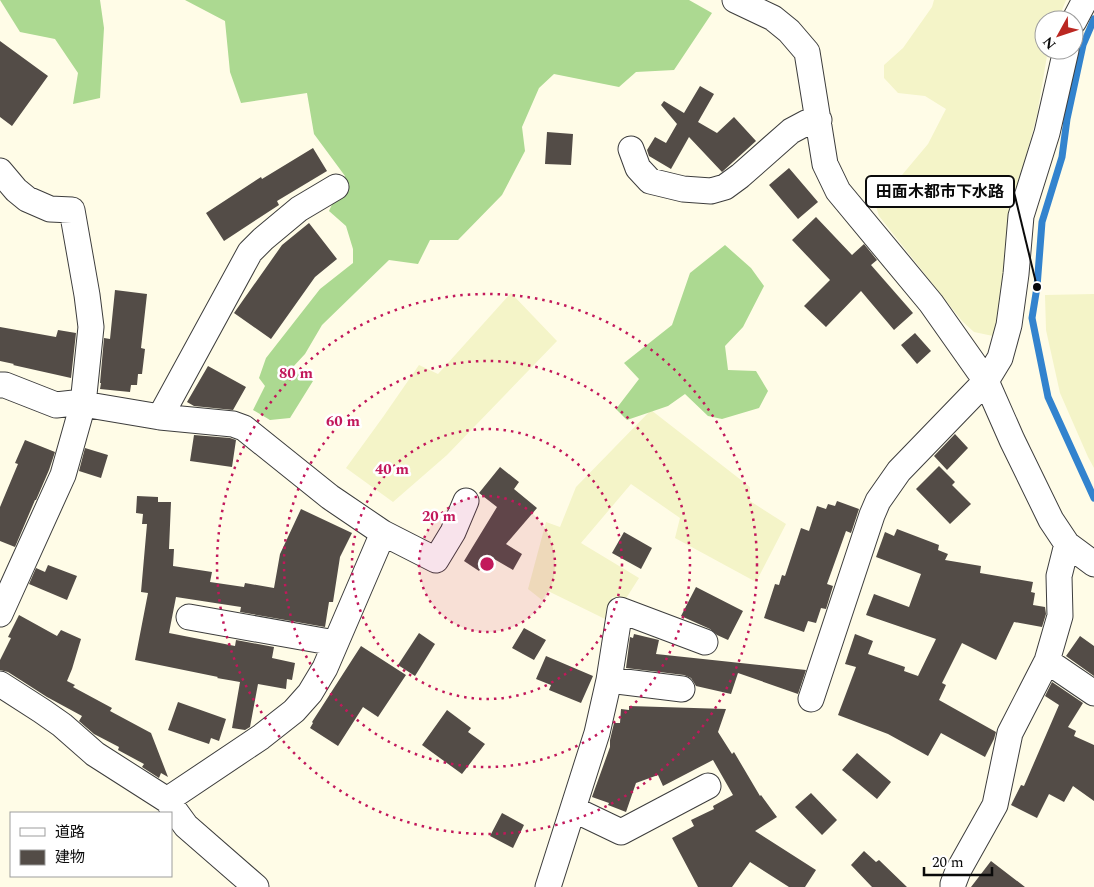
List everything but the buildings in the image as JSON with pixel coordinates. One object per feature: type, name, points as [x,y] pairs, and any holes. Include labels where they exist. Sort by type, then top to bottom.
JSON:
[{"type":"street","points":[[735,0],[774,18],[789,31],[807,52],[825,164],[838,191],[931,303],[986,381],[1051,520],[1067,544],[1094,564]]},
{"type":"street","points":[[811,699],[878,501],[899,471],[986,381],[1000,358],[1010,325],[1021,216],[1047,132],[1064,60]]},
{"type":"street","points":[[631,150],[638,168],[650,181],[683,189],[712,191],[725,187],[740,176],[791,131],[806,123],[819,120]]},
{"type":"street","points":[[0,171],[27,200],[50,209],[72,210],[91,327],[83,404],[63,475],[0,614]]},
{"type":"street","points":[[160,417],[250,252],[299,209],[336,187]]},
{"type":"street","points":[[0,385],[5,385],[56,405],[83,404],[160,417],[233,424],[244,428],[330,497],[383,533],[436,560],[453,532],[466,501]]},
{"type":"street","points":[[167,800],[261,737],[294,711],[310,693],[325,668],[383,533]]},
{"type":"street","points":[[954,887],[952,884],[958,871],[995,805],[1010,733],[1047,661],[1060,616],[1059,576],[1067,544]]},
{"type":"street","points":[[548,887],[591,754],[609,680],[620,610],[704,642]]},
{"type":"street","points":[[189,617],[336,643]]},
{"type":"street","points":[[1047,661],[1094,693]]},
{"type":"street","points":[[609,680],[682,689]]},
{"type":"street","points":[[0,684],[62,725],[95,754],[167,800],[186,826],[256,887]]},
{"type":"street","points":[[573,809],[621,832],[708,786]]},
{"type":"green space","points":[[0,0],[100,0],[104,28],[100,98],[73,104],[78,73],[55,39],[20,32]]},
{"type":"green space","points":[[185,0],[689,0],[712,13],[674,70],[636,72],[619,87],[554,74],[539,88],[522,127],[525,151],[502,195],[458,240],[430,240],[418,264],[389,260],[322,325],[305,354],[292,368],[313,381],[290,418],[270,420],[253,410],[265,386],[259,378],[266,358],[320,289],[353,263],[353,249],[346,226],[329,211],[345,176],[314,134],[307,93],[241,103],[230,72],[225,21]]},
{"type":"green space","points":[[934,0],[1066,0],[1062,10],[1034,10],[1034,60],[1046,60],[1037,115],[1012,209],[1004,300],[993,336],[974,332],[962,321],[879,216],[876,206],[928,144],[946,109],[925,96],[898,93],[884,78],[884,65],[903,48],[932,7]]},
{"type":"green space","points":[[725,245],[751,268],[764,286],[743,327],[725,346],[728,370],[756,371],[768,391],[759,408],[722,419],[708,416],[685,394],[668,406],[627,420],[616,409],[639,379],[624,363],[672,325],[690,273]]},
{"type":"green space","points":[[511,293],[557,341],[447,455],[393,502],[346,468],[419,365],[438,374]]},
{"type":"green space","points":[[1094,294],[1094,468],[1060,393],[1046,330],[1045,295]]},
{"type":"green space","points":[[651,410],[750,487],[750,501],[786,524],[756,582],[675,538],[680,518],[631,484],[581,543],[639,578],[625,600],[612,597],[605,619],[548,591],[542,600],[528,589],[546,522],[560,527],[576,487]]},
{"type":"waterway","points":[[1094,19],[1083,45],[1067,119],[1062,157],[1042,222],[1037,287],[1032,318],[1048,397],[1094,498]]},
{"type":"place","name":"田面木都市下水路","points":[[1037,287]]}]
